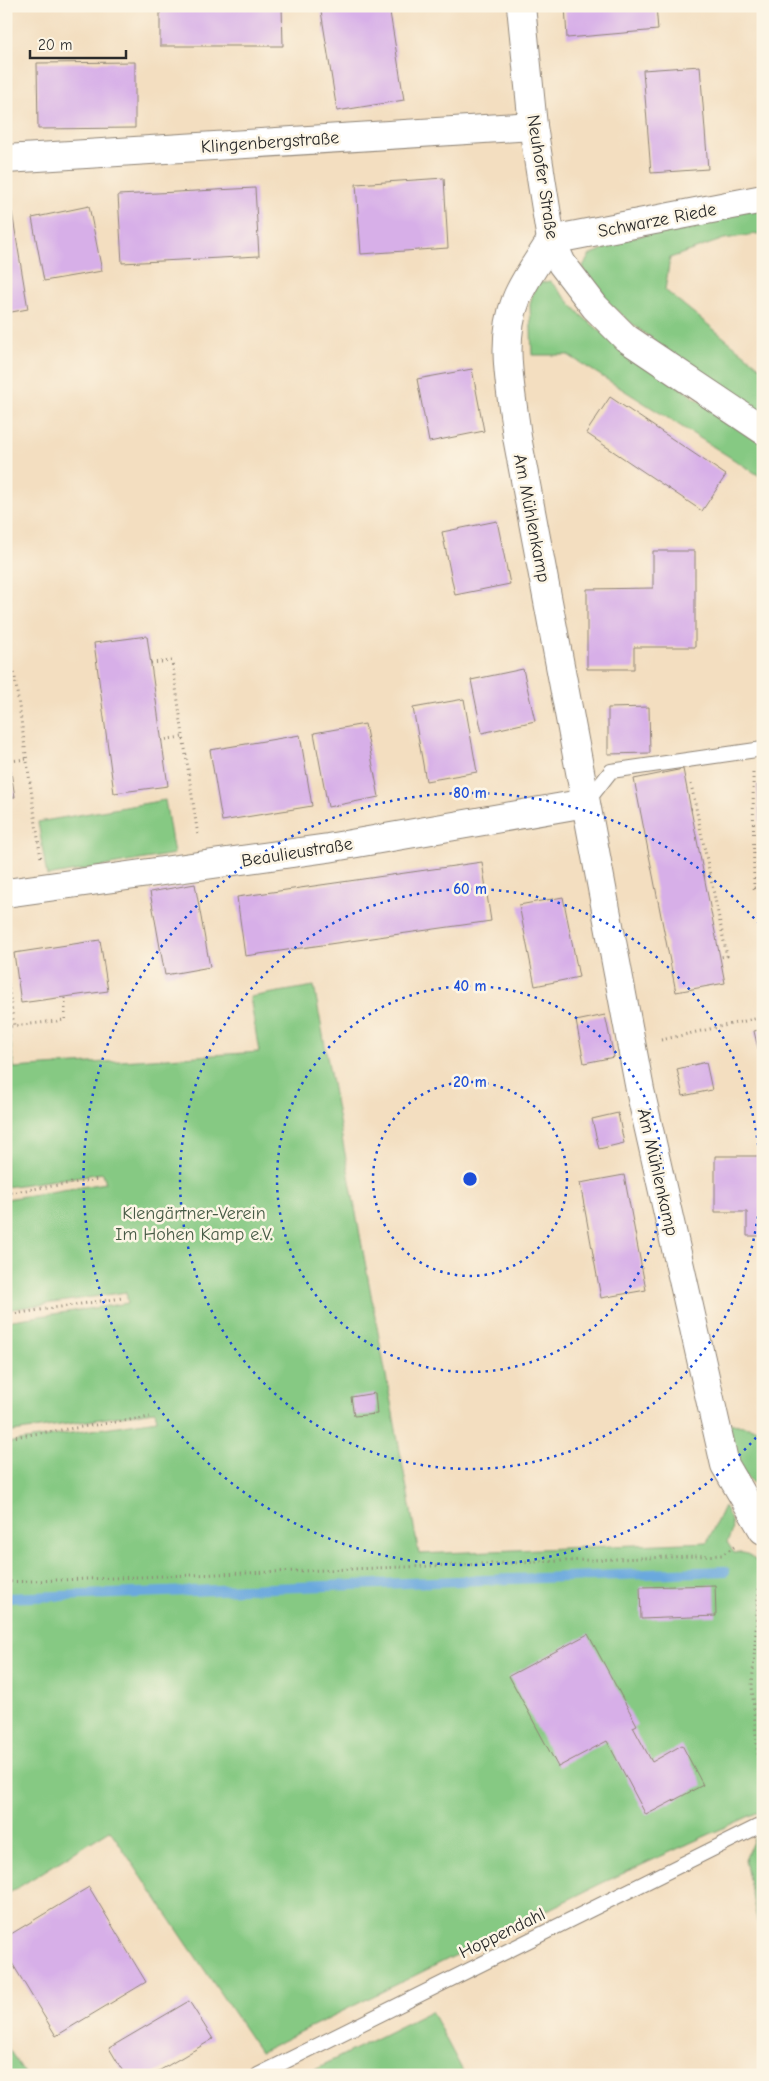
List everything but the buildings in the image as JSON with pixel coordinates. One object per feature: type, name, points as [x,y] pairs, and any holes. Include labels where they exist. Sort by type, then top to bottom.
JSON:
[{"type":"street","name":"Neuhofer Straße","points":[[521,6],[533,126],[551,240],[562,264],[595,307],[626,338],[763,430]]},
{"type":"street","name":"Klingenbergstraße","points":[[6,159],[533,126]]},
{"type":"street","name":"Schwarze Riede","points":[[551,240],[763,199]]},
{"type":"street","name":"Am Mühlenkamp","points":[[551,240],[516,300],[508,334],[508,354],[517,437],[631,1046],[725,1465],[762,1541]]},
{"type":"street","name":"Beaulieustraße","points":[[6,893],[328,848],[586,803]]},
{"type":"lane","points":[[586,803],[612,771],[758,750]]},
{"type":"lane","name":"Hoppendahl","points":[[258,2075],[763,1824]]},
{"type":"path","points":[[151,663],[172,661],[203,866]]},
{"type":"path","points":[[6,672],[14,671],[45,887]]},
{"type":"path","points":[[161,740],[182,737]]},
{"type":"path","points":[[758,750],[754,888],[763,888]]},
{"type":"path","points":[[10,761],[27,759]]},
{"type":"path","points":[[686,759],[727,956],[720,957]]},
{"type":"path","points":[[690,809],[696,809]]},
{"type":"path","points":[[704,876],[710,875]]},
{"type":"path","points":[[6,968],[14,1026]]},
{"type":"path","points":[[6,1028],[65,1020],[65,997]]},
{"type":"path","points":[[631,1046],[763,1017]]},
{"type":"path","points":[[6,1193],[99,1180]]},
{"type":"path","points":[[6,1315],[122,1298]]},
{"type":"path","points":[[6,1438],[150,1417]]},
{"type":"path","points":[[762,1541],[752,1686],[758,1759],[763,1789]]},
{"type":"path","points":[[6,1582],[722,1555],[738,1545]]},
{"type":"green space","points":[[763,208],[763,233],[724,239],[670,258],[665,290],[763,369],[763,413],[690,366],[634,325],[610,304],[592,284],[583,266],[590,255],[622,241],[716,215]]},
{"type":"green space","points":[[550,281],[582,316],[617,345],[763,444],[763,478],[568,355],[532,355],[530,305],[535,284]]},
{"type":"green space","points":[[165,800],[174,854],[47,876],[38,822]]},
{"type":"green space","name":"Klengärtner-Verein Im Hohen Kamp e.V.","points":[[314,986],[419,1554],[707,1542],[724,1506],[732,1524],[727,1542],[734,1553],[747,1554],[754,1558],[763,1568],[763,1810],[602,1883],[260,2052],[110,1830],[6,1895],[6,1443],[157,1420],[155,1411],[6,1433],[6,1321],[128,1303],[126,1292],[6,1310],[6,1199],[106,1183],[103,1173],[6,1187],[6,1009],[14,1068],[259,1052],[250,997]]},
{"type":"green space","points":[[724,1422],[763,1430],[763,1489],[746,1477],[740,1469]]},
{"type":"green space","points":[[757,1832],[763,1832],[763,1937],[758,1925],[745,1860]]},
{"type":"green space","points":[[431,2011],[465,2075],[303,2075]]},
{"type":"green space","points":[[6,2045],[26,2075],[6,2075]]},
{"type":"waterway","points":[[6,1598],[725,1571]]}]
